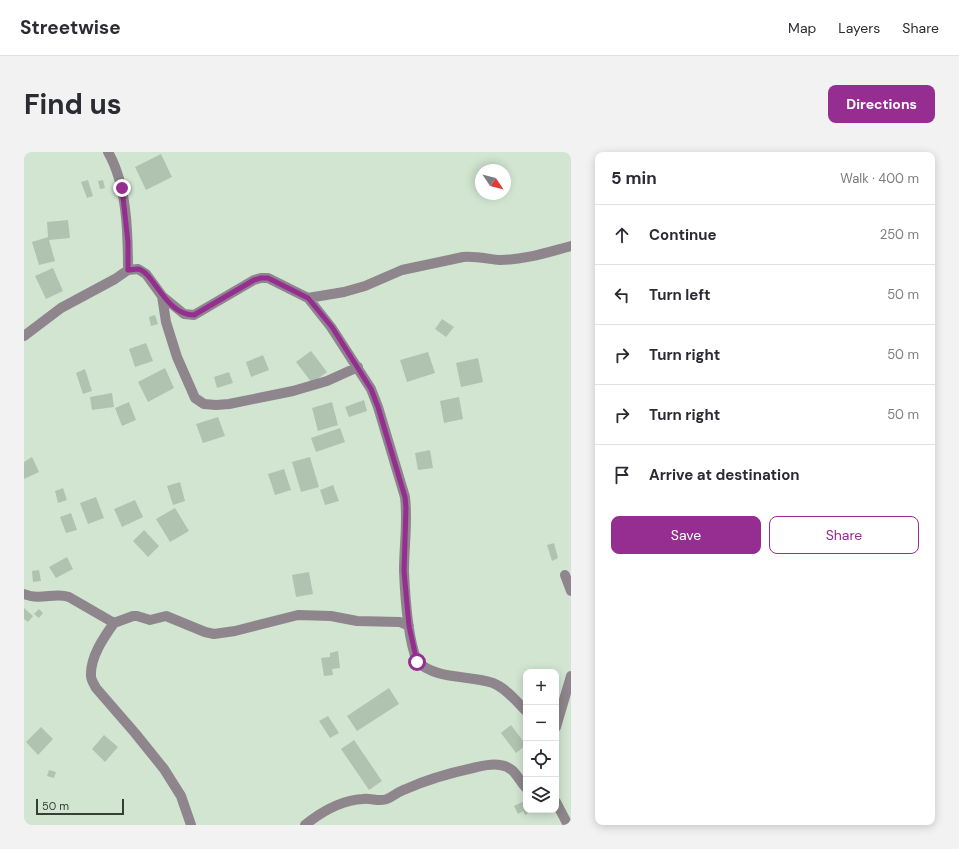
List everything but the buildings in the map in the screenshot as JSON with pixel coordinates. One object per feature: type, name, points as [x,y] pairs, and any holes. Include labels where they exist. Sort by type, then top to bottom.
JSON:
[{"type":"street","points":[[108,152],[116,169],[122,188],[128,242],[128,270]]},
{"type":"street","points":[[308,298],[344,292],[365,286],[402,270],[448,260],[472,257],[500,260],[514,259],[571,246]]},
{"type":"street","points":[[24,336],[61,308],[115,279],[128,270],[138,269],[146,274],[162,296],[184,314],[194,315],[254,280],[261,278],[268,278],[308,298],[332,327],[371,389],[378,407],[405,497],[404,571],[409,626],[417,662],[437,672],[493,683],[503,689],[523,709]]},
{"type":"street","points":[[162,296],[166,322],[180,364],[195,398],[204,404],[229,404],[292,391],[327,381],[358,368]]},
{"type":"street","points":[[565,575],[571,590]]},
{"type":"street","points":[[24,594],[36,598],[61,596],[69,597],[114,622]]},
{"type":"street","points":[[191,825],[181,796],[164,769],[136,733],[96,688],[93,682],[91,676],[94,659],[114,622],[133,616],[150,620],[166,616],[205,632],[214,634],[235,631],[298,615],[331,616],[357,621],[400,622],[409,626]]},
{"type":"street","points":[[559,718],[571,676]]},
{"type":"street","points":[[305,825],[325,812],[345,802],[364,798],[387,799],[426,780],[483,766],[499,765],[510,768],[523,784]]},
{"type":"street","points":[[559,809],[568,825]]},
{"type":"route","points":[[122,188],[128,242],[128,270],[138,269],[146,274],[162,296],[173,306],[184,314],[198,314],[254,280],[268,278],[308,298],[332,327],[365,378],[378,407],[405,497],[404,571],[409,626],[417,662]]}]
